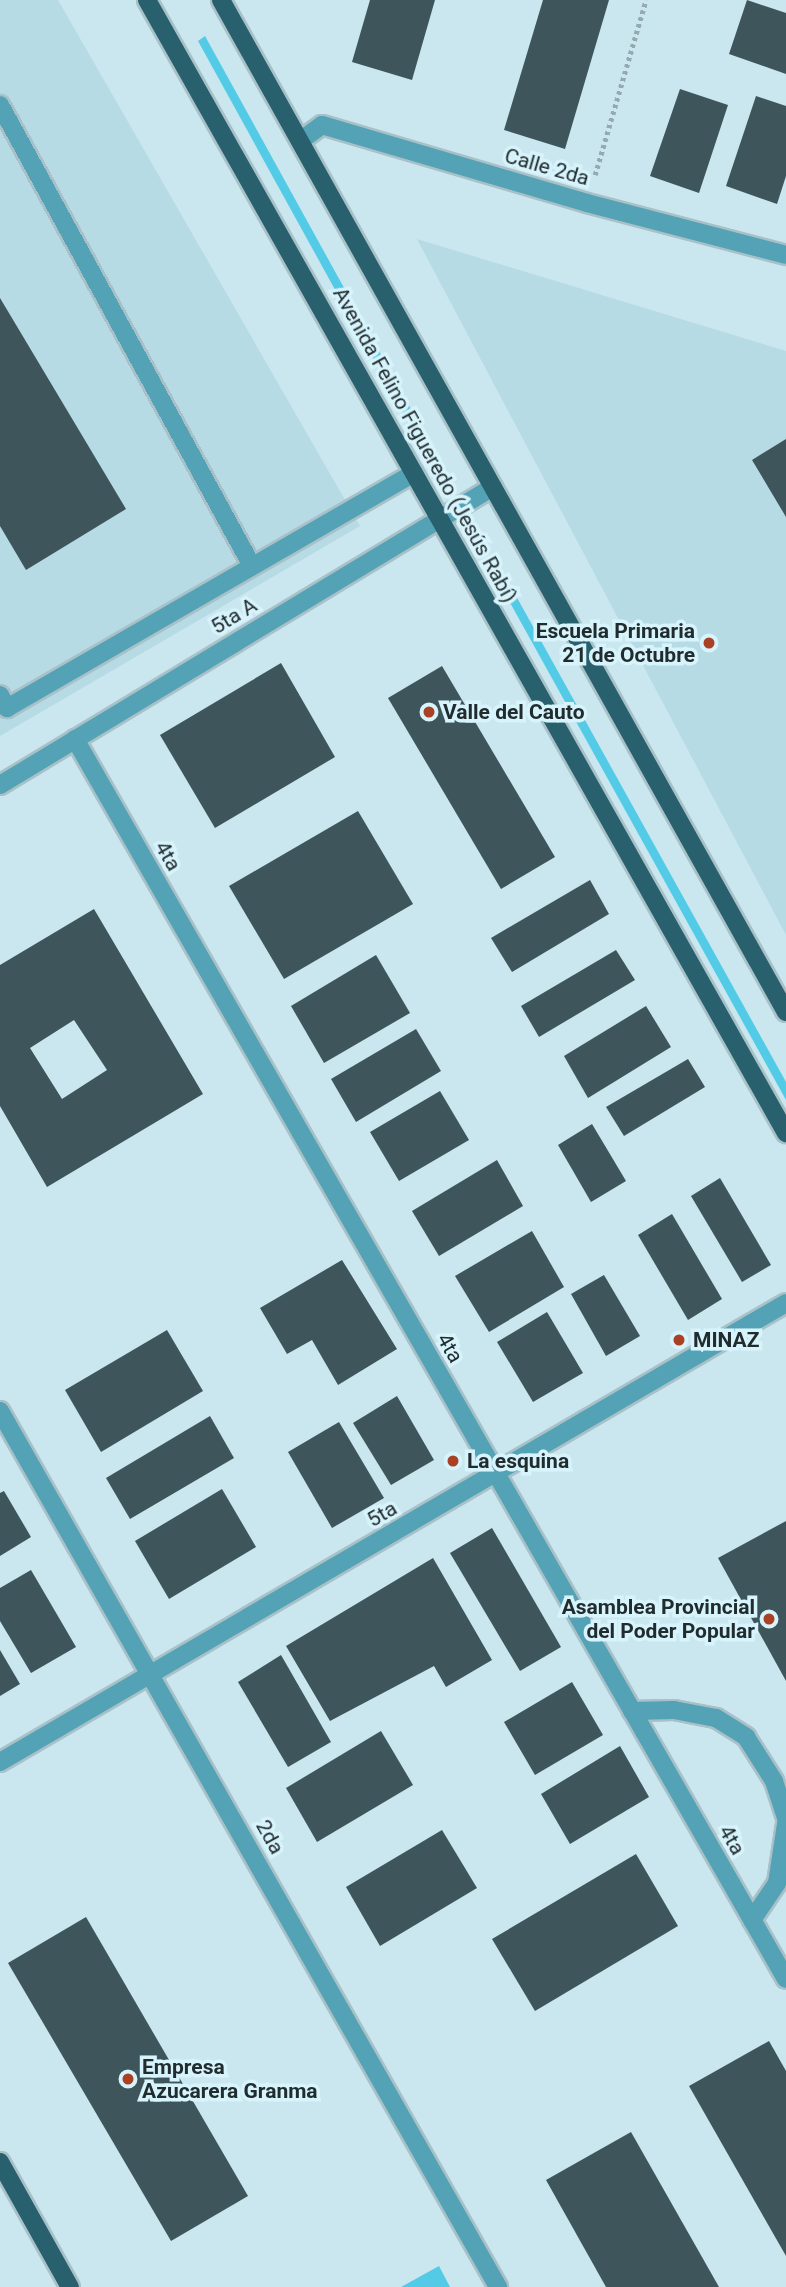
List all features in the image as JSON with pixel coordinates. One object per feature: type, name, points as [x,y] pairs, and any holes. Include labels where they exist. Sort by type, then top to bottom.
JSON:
[{"type":"main road","name":"Avenida Felino Figueredo (Jesús Rabí)","points":[[148,0],[786,1133]]},
{"type":"main road","name":"Avenida Felino Figueredo (Jesús Rabí)","points":[[221,0],[786,1012]]},
{"type":"main road","points":[[0,2162],[70,2287]]},
{"type":"street","points":[[0,105],[252,566]]},
{"type":"street","name":"Calle 2da","points":[[300,141],[322,125],[587,203],[786,255]]},
{"type":"street","points":[[0,695],[7,708],[414,473]]},
{"type":"street","name":"5ta A","points":[[0,785],[493,487]]},
{"type":"street","name":"4ta","points":[[75,739],[786,1979]]},
{"type":"street","name":"5ta","points":[[0,1762],[786,1303]]},
{"type":"street","name":"2da","points":[[0,1411],[152,1674],[498,2287]]},
{"type":"street","points":[[632,1712],[674,1710],[716,1718],[746,1737],[774,1781],[786,1821],[777,1883],[752,1920]]},
{"type":"path","points":[[587,203],[646,0]]},
{"type":"shaded area","points":[[0,0],[58,0],[360,526],[0,736]]},
{"type":"shaded area","points":[[205,36],[422,429],[414,433],[198,41]]},
{"type":"shaded area","name":"Escuela Primaria 21 de Octubre","points":[[417,239],[786,351],[786,935]]},
{"type":"shaded area","points":[[505,576],[786,1082],[786,1100],[498,581]]},
{"type":"shaded area","points":[[439,2266],[450,2287],[401,2287]]},
{"type":"building","points":[[370,0],[435,0],[412,80],[352,62]]},
{"type":"building","points":[[543,0],[609,0],[565,149],[504,130]]},
{"type":"building","points":[[747,0],[786,13],[786,74],[729,54]]},
{"type":"building","points":[[680,89],[728,105],[699,193],[650,176]]},
{"type":"building","points":[[756,96],[786,106],[786,176],[777,204],[726,186]]},
{"type":"building","points":[[0,298],[126,509],[26,570],[0,526]]},
{"type":"building","points":[[786,439],[786,517],[752,460]]},
{"type":"building","points":[[281,663],[335,757],[215,828],[160,735]]},
{"type":"building","points":[[442,666],[555,857],[501,889],[388,698]]},
{"type":"building","points":[[358,811],[413,904],[284,979],[229,886]]},
{"type":"building","points":[[590,880],[609,914],[512,972],[491,938]]},
{"type":"building","points":[[94,909],[203,1094],[47,1187],[0,1106],[0,965]],"holes":[[[74,1020],[107,1070],[62,1099],[30,1048]]]},
{"type":"building","points":[[616,950],[635,980],[539,1037],[521,1006]]},
{"type":"building","points":[[376,955],[410,1013],[324,1063],[291,1006]]},
{"type":"building","points":[[646,1006],[671,1047],[588,1098],[564,1056]]},
{"type":"building","points":[[416,1029],[441,1071],[356,1122],[331,1079]]},
{"type":"building","points":[[688,1059],[705,1087],[624,1136],[606,1107]]},
{"type":"building","points":[[440,1091],[469,1140],[399,1181],[370,1132]]},
{"type":"building","points":[[592,1124],[626,1181],[591,1202],[558,1145]]},
{"type":"building","points":[[497,1160],[523,1206],[439,1256],[412,1211]]},
{"type":"building","points":[[720,1178],[771,1265],[742,1282],[691,1196]]},
{"type":"building","points":[[672,1214],[722,1299],[688,1320],[638,1235]]},
{"type":"building","points":[[532,1231],[564,1287],[489,1332],[455,1276]]},
{"type":"building","points":[[342,1260],[397,1349],[338,1385],[312,1340],[287,1354],[260,1308]]},
{"type":"building","points":[[604,1275],[640,1336],[606,1356],[571,1294]]},
{"type":"building","points":[[547,1312],[583,1373],[533,1402],[497,1342]]},
{"type":"building","points":[[167,1330],[203,1391],[101,1452],[65,1390]]},
{"type":"building","points":[[397,1396],[434,1460],[391,1485],[353,1423]]},
{"type":"building","points":[[210,1416],[234,1458],[130,1519],[106,1478]]},
{"type":"building","points":[[339,1422],[384,1498],[332,1528],[288,1452]]},
{"type":"building","points":[[222,1489],[256,1547],[169,1599],[135,1541]]},
{"type":"building","points":[[4,1491],[31,1537],[0,1556],[0,1493]]},
{"type":"building","name":"Asamblea Provincial del Poder Popular","points":[[786,1521],[786,1681],[718,1558]]},
{"type":"building","points":[[492,1528],[561,1647],[520,1671],[450,1553]]},
{"type":"building","points":[[433,1558],[492,1660],[446,1687],[434,1666],[330,1721],[286,1646]]},
{"type":"building","points":[[31,1570],[76,1647],[31,1673],[0,1621],[0,1588]]},
{"type":"building","points":[[0,1650],[20,1684],[0,1696]]},
{"type":"building","points":[[281,1655],[331,1742],[288,1767],[238,1682]]},
{"type":"building","points":[[572,1682],[603,1735],[535,1775],[504,1722]]},
{"type":"building","points":[[381,1731],[413,1785],[317,1842],[286,1788]]},
{"type":"building","points":[[620,1746],[649,1797],[570,1844],[541,1794]]},
{"type":"building","points":[[442,1830],[477,1888],[380,1946],[346,1887]]},
{"type":"building","points":[[636,1854],[678,1926],[535,2011],[492,1939]]},
{"type":"building","name":"Empresa Azucarera Granma","points":[[86,1917],[248,2196],[171,2241],[8,1963]]},
{"type":"building","points":[[769,2041],[786,2071],[786,2256],[689,2086]]},
{"type":"building","points":[[631,2132],[719,2287],[606,2287],[546,2180]]},
{"type":"place","name":"Escuela Primaria 21 de Octubre","points":[[709,643]]},
{"type":"place","name":"Valle del Cauto","points":[[429,712]]},
{"type":"place","name":"MINAZ","points":[[679,1340]]},
{"type":"place","name":"La esquina","points":[[453,1461]]},
{"type":"place","name":"Asamblea Provincial del Poder Popular","points":[[769,1619]]},
{"type":"place","name":"Empresa Azucarera Granma","points":[[128,2079]]}]
